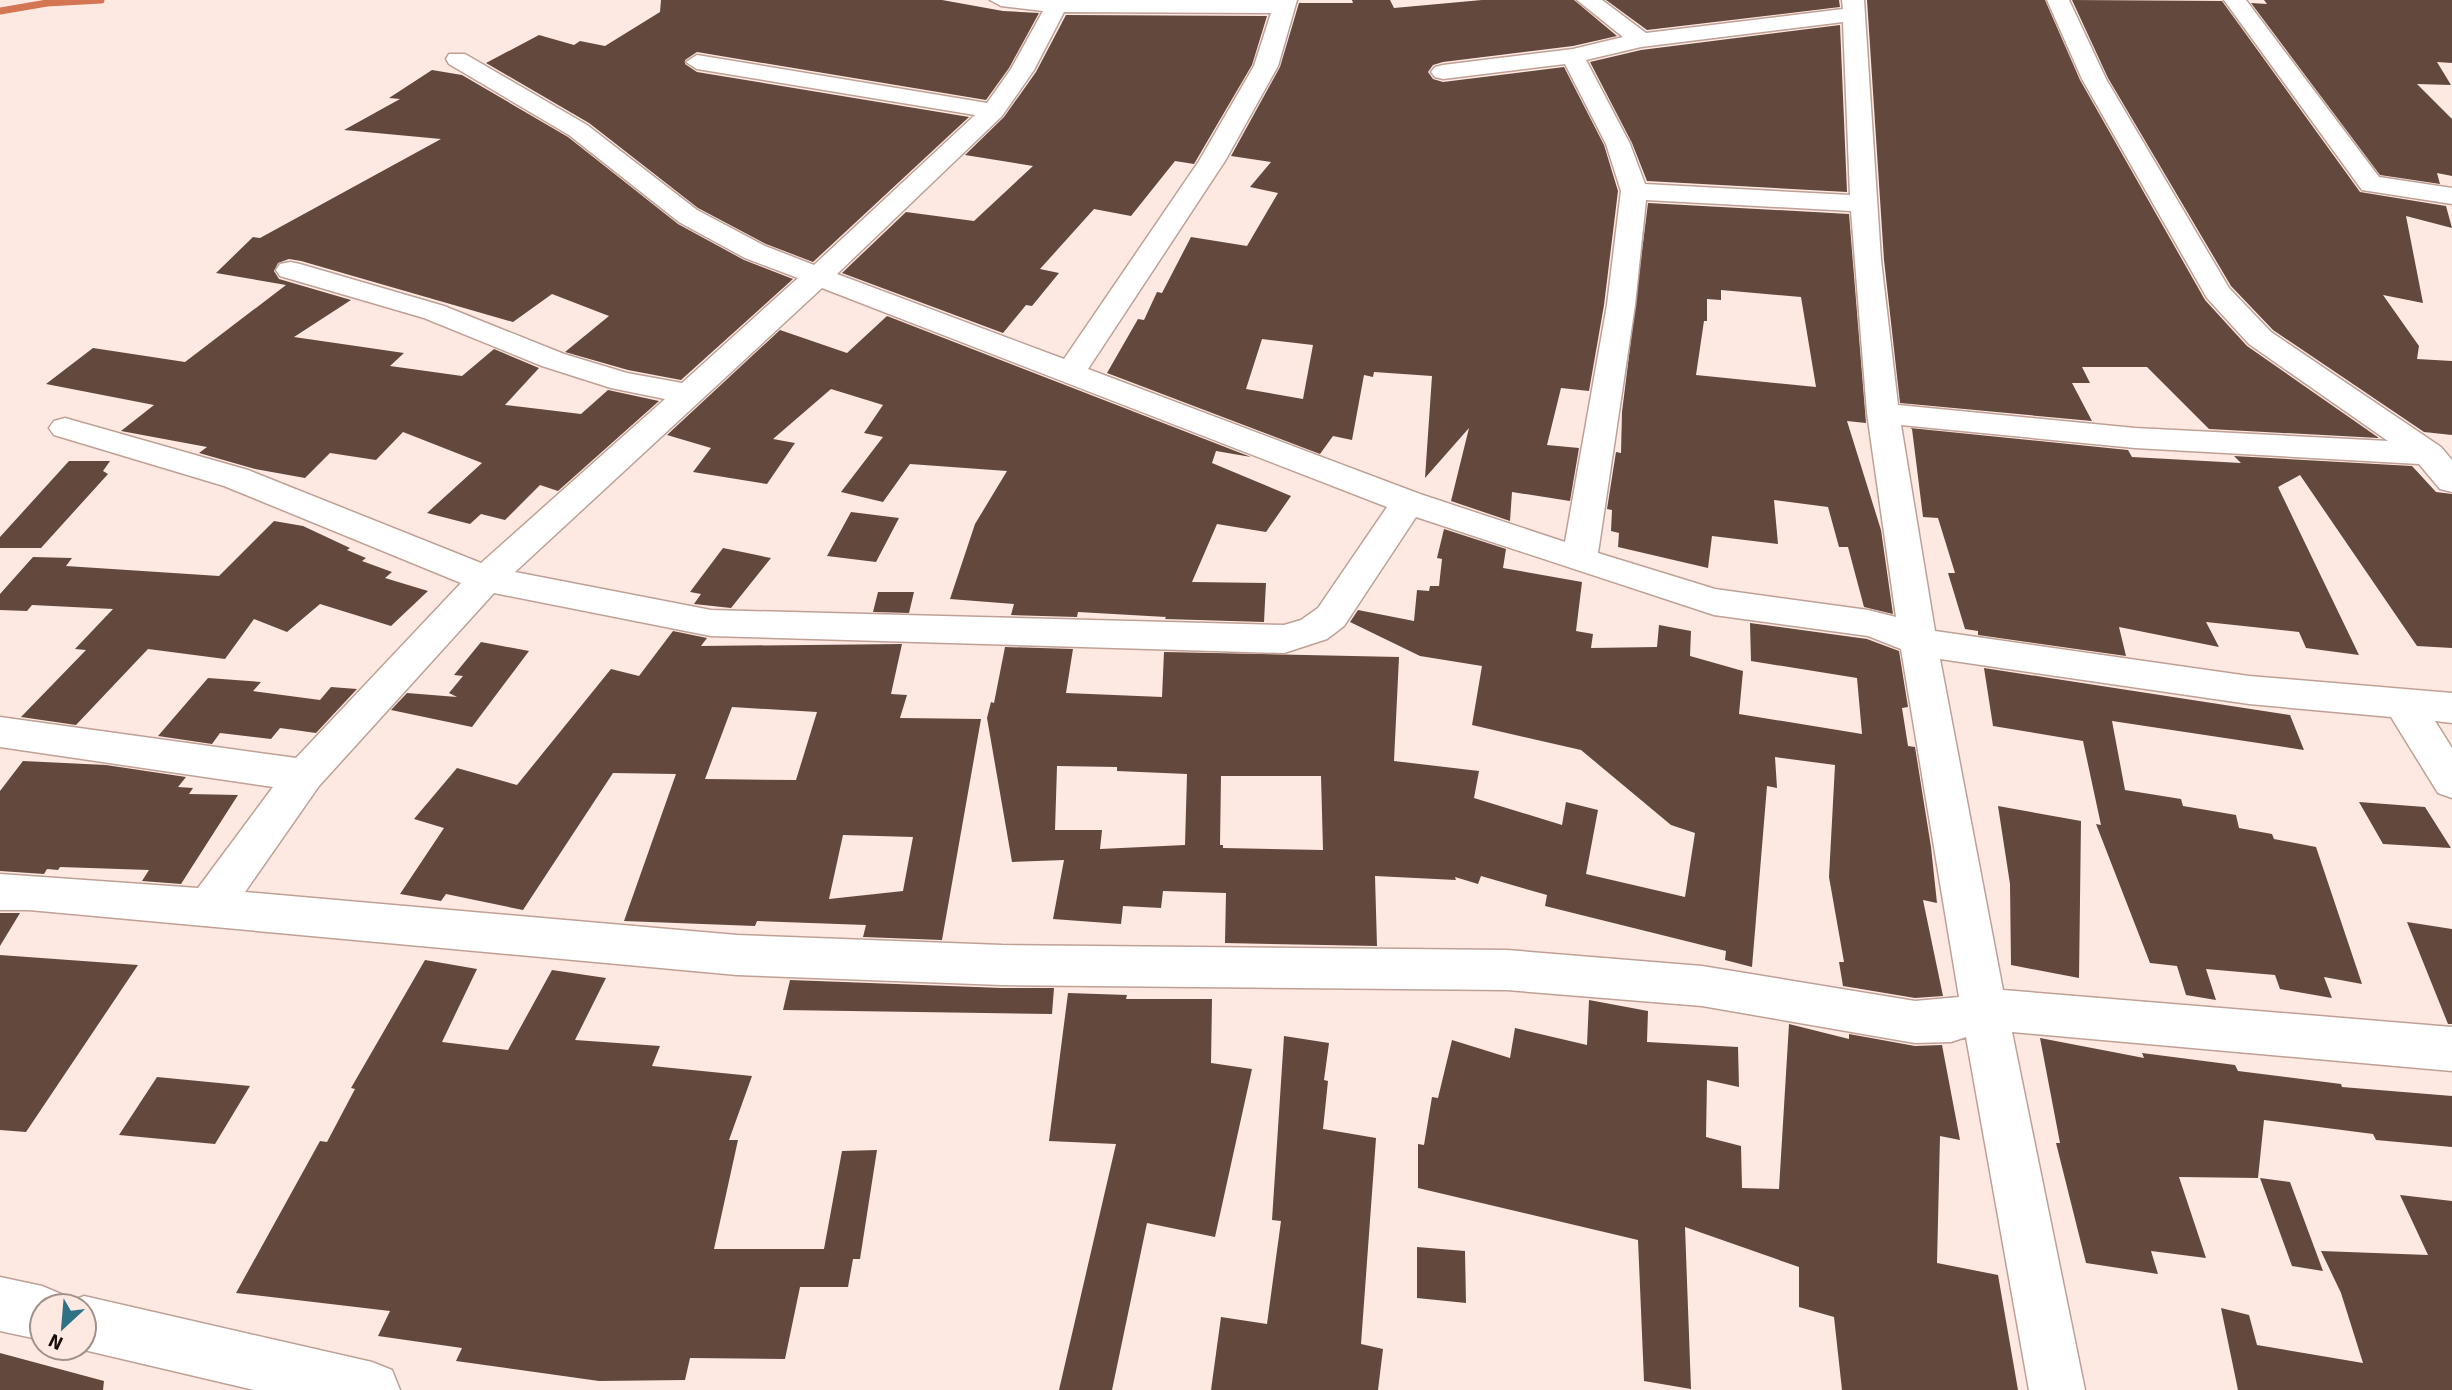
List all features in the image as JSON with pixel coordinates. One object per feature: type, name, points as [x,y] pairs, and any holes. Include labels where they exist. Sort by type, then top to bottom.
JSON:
[{"type":"street","points":[[1588,0],[1641,40]]},
{"type":"street","points":[[2058,0],[2094,79],[2217,292],[2260,338],[2440,455],[2452,481]]},
{"type":"street","points":[[2235,0],[2371,184],[2452,196]]},
{"type":"street","points":[[1015,1],[1056,6],[1163,9],[1285,3],[1266,66],[1212,161],[1071,372]]},
{"type":"street","points":[[209,908],[305,775],[486,579],[930,174],[993,111],[1022,70],[1056,6]]},
{"type":"street","points":[[1443,72],[1573,55],[1641,40],[1853,7],[1863,204],[1884,413],[1920,642],[1984,1009],[2056,1390]]},
{"type":"street","points":[[1573,55],[1618,144],[1634,191],[1620,305],[1578,560]]},
{"type":"street","points":[[457,59],[578,130],[688,216],[755,252],[1408,502],[1578,560],[1714,602],[1799,616],[1868,623],[1895,630],[1920,642],[2249,690],[2452,708]]},
{"type":"street","points":[[697,62],[993,111]]},
{"type":"street","points":[[1634,191],[1863,204]]},
{"type":"street","points":[[290,270],[434,312],[553,360],[622,381],[689,394]]},
{"type":"street","points":[[1884,413],[2135,438],[2440,455]]},
{"type":"street","points":[[65,428],[236,478],[486,579],[711,623],[1284,639],[1314,630],[1331,617],[1408,502]]},
{"type":"street","points":[[2404,705],[2452,782]]},
{"type":"street","points":[[0,732],[112,750],[305,775]]},
{"type":"street","points":[[0,892],[29,892],[737,955],[1002,965],[1507,970],[1702,986],[1915,1022],[1951,1020],[1984,1009],[2452,1049]]},
{"type":"street","points":[[0,1304],[28,1310]]},
{"type":"street","points":[[98,1326],[372,1390]]},
{"type":"building","points":[[661,0],[942,0],[1003,11],[1039,13],[1009,68],[986,100],[697,52],[685,60],[685,64],[697,72],[969,117],[813,262],[766,244],[698,208],[589,123],[486,63],[539,35],[574,45],[580,41],[605,46],[660,12]]},
{"type":"building","points":[[1352,0],[1390,0],[1394,8],[1482,0],[1574,0],[1617,36],[1573,46],[1443,62],[1433,65],[1428,72],[1433,79],[1443,82],[1564,67],[1604,145],[1618,191],[1604,305],[1589,391],[1561,388],[1547,445],[1579,448],[1570,501],[1512,492],[1510,521],[1451,501],[1469,428],[1425,478],[1432,376],[1374,372],[1373,377],[1364,375],[1352,440],[1333,436],[1320,454],[1107,373],[1138,319],[1144,320],[1157,292],[1162,293],[1191,237],[1247,246],[1278,193],[1250,187],[1271,162],[1231,156],[1280,67],[1299,3],[1353,3]],"holes":[[[1262,339],[1313,345],[1303,399],[1246,389]]]},
{"type":"building","points":[[1606,0],[1839,0],[1840,7],[1647,30]]},
{"type":"building","points":[[1867,0],[2045,0],[2080,80],[2205,300],[2247,346],[2379,438],[2209,429],[2147,367],[2082,367],[2090,383],[2072,383],[2092,421],[1900,403],[1884,260]]},
{"type":"building","points":[[2072,0],[2222,1],[2360,192],[2446,206],[2452,228],[2406,216],[2423,303],[2383,295],[2419,346],[2417,359],[2452,361],[2452,435],[2424,432],[2273,330],[2231,286],[2108,78]]},
{"type":"building","points":[[2264,0],[2452,0],[2452,63],[2437,62],[2451,85],[2417,84],[2452,119],[2452,176],[2437,173],[2440,184],[2380,175],[2251,3],[2267,4]]},
{"type":"building","points":[[1066,15],[1267,16],[1252,65],[1194,164],[1175,161],[1131,216],[1094,209],[1040,269],[1059,273],[1032,306],[1026,305],[1003,333],[842,273],[906,212],[974,221],[1033,166],[965,155],[1004,117],[1036,72]]},
{"type":"building","points":[[1840,25],[1847,192],[1647,181],[1632,143],[1590,62],[1641,50]]},
{"type":"building","points":[[432,70],[462,75],[568,137],[678,224],[744,260],[793,279],[681,380],[628,370],[565,352],[609,316],[552,294],[513,322],[301,261],[289,259],[278,263],[274,271],[279,279],[351,300],[294,337],[404,353],[390,366],[462,376],[494,349],[539,368],[505,405],[581,414],[608,390],[659,401],[558,491],[540,485],[505,520],[481,514],[470,524],[427,513],[482,463],[403,432],[376,460],[330,453],[305,478],[255,469],[199,453],[207,447],[121,431],[154,405],[46,384],[93,348],[185,362],[286,285],[216,273],[253,237],[260,238],[441,139],[344,130],[400,99],[389,98]]},
{"type":"building","points":[[1648,203],[1849,214],[1866,423],[1847,421],[1881,530],[1893,614],[1864,607],[1848,547],[1839,547],[1828,507],[1774,500],[1778,544],[1712,536],[1708,568],[1618,547],[1619,533],[1611,531],[1612,510],[1607,509],[1616,452],[1621,453],[1622,412]],"holes":[[[1721,290],[1801,297],[1816,387],[1696,375],[1704,321],[1707,321],[1707,299],[1721,300]]]},
{"type":"building","points":[[887,316],[1251,457],[1216,451],[1212,463],[1291,496],[1266,532],[1217,524],[1192,582],[1266,583],[1264,622],[1165,619],[1166,617],[1078,612],[1077,617],[1011,615],[1014,604],[950,599],[975,524],[1007,471],[910,464],[883,502],[841,492],[883,437],[864,433],[883,405],[831,389],[773,439],[795,443],[767,484],[693,472],[711,448],[667,435],[780,330],[847,353]]},
{"type":"building","points":[[1910,428],[2128,450],[2132,457],[2241,463],[2234,456],[2412,466],[2436,492],[2452,494],[2452,648],[2417,646],[2300,475],[2278,487],[2359,655],[2306,648],[2299,632],[2206,622],[2219,647],[2119,627],[2126,656],[1978,635],[1978,631],[1965,629],[1948,573],[1955,573],[1938,518],[1923,517]]},
{"type":"building","points":[[69,461],[110,461],[103,471],[108,474],[41,548],[0,548],[0,537]]},
{"type":"building","points":[[851,512],[899,518],[876,562],[827,556]]},
{"type":"building","points":[[274,521],[303,526],[350,548],[347,550],[366,558],[362,561],[392,572],[385,578],[428,591],[391,626],[320,604],[287,632],[254,619],[225,659],[148,649],[76,725],[21,717],[86,650],[75,649],[113,609],[32,605],[27,611],[0,610],[0,594],[33,557],[72,558],[66,566],[219,576]]},
{"type":"building","points":[[1444,529],[1506,549],[1503,568],[1582,582],[1576,631],[1593,634],[1591,648],[1657,647],[1659,625],[1691,631],[1690,656],[1743,671],[1739,714],[1862,734],[1857,678],[1751,661],[1750,623],[1867,639],[1899,651],[1908,707],[1902,708],[1908,746],[1915,747],[1937,903],[1923,900],[1943,996],[1915,998],[1843,986],[1839,962],[1844,962],[1829,877],[1835,765],[1775,757],[1777,788],[1767,786],[1752,967],[1725,960],[1726,951],[1545,906],[1547,895],[1481,876],[1478,884],[1455,877],[1456,880],[1375,876],[1377,946],[1225,943],[1226,893],[1163,891],[1161,908],[1123,906],[1121,924],[1053,919],[1064,860],[1012,862],[987,718],[991,702],[994,703],[1005,647],[1073,649],[1066,693],[1162,697],[1164,652],[1399,657],[1394,761],[1479,771],[1474,798],[1562,825],[1566,802],[1598,810],[1586,874],[1685,897],[1695,833],[1671,825],[1581,750],[1472,725],[1482,666],[1420,656],[1350,622],[1358,610],[1414,621],[1417,590],[1429,591],[1430,586],[1439,586],[1442,559],[1437,558]],"holes":[[[1057,766],[1117,767],[1117,771],[1187,774],[1185,845],[1100,849],[1102,830],[1055,830]],[[1221,776],[1321,776],[1323,850],[1223,848],[1223,845],[1220,845]]]},
{"type":"building","points":[[723,548],[771,558],[731,608],[694,604],[701,594],[690,592]]},
{"type":"building","points":[[878,592],[914,592],[909,613],[873,612]]},
{"type":"building","points":[[673,631],[707,638],[701,646],[902,644],[891,694],[907,695],[900,718],[981,719],[942,940],[863,937],[866,925],[757,921],[755,926],[624,921],[676,774],[613,773],[523,910],[446,894],[441,901],[400,894],[444,828],[414,819],[457,768],[517,785],[611,669],[639,676]],"holes":[[[732,707],[817,712],[796,780],[705,779]],[[843,835],[913,837],[903,891],[829,899]]]},
{"type":"building","points":[[481,642],[529,651],[472,727],[391,710],[407,693],[457,697],[449,693],[463,676],[454,675]]},
{"type":"building","points":[[1984,668],[2290,715],[2304,750],[2112,721],[2125,790],[2181,799],[2183,806],[2236,815],[2239,828],[2272,834],[2274,839],[2316,847],[2362,984],[2324,977],[2332,998],[2280,989],[2275,975],[2206,969],[2216,1000],[2186,995],[2177,966],[2150,963],[2096,824],[2101,825],[2083,741],[1993,726]]},
{"type":"building","points":[[208,678],[261,682],[253,691],[320,700],[331,687],[357,689],[316,733],[280,728],[271,739],[220,733],[212,744],[158,736]]},
{"type":"building","points":[[23,761],[106,765],[186,777],[178,787],[193,788],[189,794],[238,795],[181,884],[142,881],[149,870],[60,867],[58,870],[47,869],[44,874],[0,871],[0,791]]},
{"type":"building","points":[[2359,802],[2425,807],[2451,848],[2383,844]]},
{"type":"building","points":[[1998,806],[2081,821],[2079,978],[2011,965],[2010,884]]},
{"type":"building","points":[[0,913],[20,913],[0,946]]},
{"type":"building","points":[[2407,922],[2452,929],[2452,1024],[2448,1024]]},
{"type":"building","points":[[0,955],[138,965],[26,1132],[0,1130]]},
{"type":"building","points":[[425,960],[477,969],[442,1042],[508,1050],[552,970],[606,978],[575,1040],[660,1046],[652,1066],[752,1076],[729,1140],[738,1140],[714,1249],[824,1249],[842,1151],[877,1150],[860,1259],[853,1259],[848,1287],[800,1287],[785,1359],[690,1358],[685,1380],[599,1381],[456,1361],[462,1348],[378,1336],[390,1311],[236,1293],[320,1141],[327,1142],[355,1089],[351,1088]]},
{"type":"building","points":[[790,980],[1054,988],[1052,1014],[783,1010]]},
{"type":"building","points":[[1068,993],[1127,995],[1126,999],[1212,999],[1211,1063],[1252,1069],[1215,1237],[1147,1223],[1112,1390],[1059,1390],[1116,1144],[1049,1141]]},
{"type":"building","points":[[1589,1000],[1648,1011],[1647,1042],[1738,1047],[1739,1087],[1707,1080],[1706,1137],[1741,1146],[1742,1188],[1779,1189],[1789,1024],[1849,1039],[1849,1034],[1915,1046],[1942,1045],[1960,1140],[1940,1136],[1937,1263],[1998,1275],[2018,1390],[1842,1390],[1834,1317],[1799,1307],[1799,1267],[1685,1227],[1691,1389],[1644,1381],[1638,1240],[1418,1188],[1418,1144],[1424,1145],[1432,1097],[1438,1098],[1452,1040],[1510,1058],[1515,1028],[1587,1045]]},
{"type":"building","points":[[1284,1036],[1329,1043],[1324,1080],[1328,1081],[1323,1129],[1376,1138],[1361,1344],[1383,1349],[1378,1390],[1211,1390],[1221,1317],[1267,1324],[1281,1221],[1272,1220]]},
{"type":"building","points":[[2040,1038],[2144,1058],[2142,1053],[2235,1065],[2238,1071],[2341,1084],[2342,1087],[2452,1096],[2452,1147],[2376,1140],[2373,1134],[2264,1120],[2258,1178],[2179,1177],[2206,1258],[2151,1251],[2158,1274],[2086,1263],[2056,1143],[2060,1143]]},
{"type":"building","points":[[157,1077],[250,1086],[215,1144],[119,1135]]},
{"type":"building","points":[[2260,1178],[2290,1182],[2323,1271],[2292,1266]]},
{"type":"building","points":[[2400,1195],[2452,1201],[2452,1390],[2238,1390],[2221,1308],[2249,1315],[2257,1345],[2363,1363],[2341,1293],[2321,1251],[2428,1255]]},
{"type":"building","points":[[1417,1247],[1465,1251],[1466,1303],[1417,1298]]},
{"type":"building","points":[[0,1353],[104,1381],[103,1390],[0,1390]]},
{"type":"waterway","points":[[0,11],[47,3],[101,0]]}]
